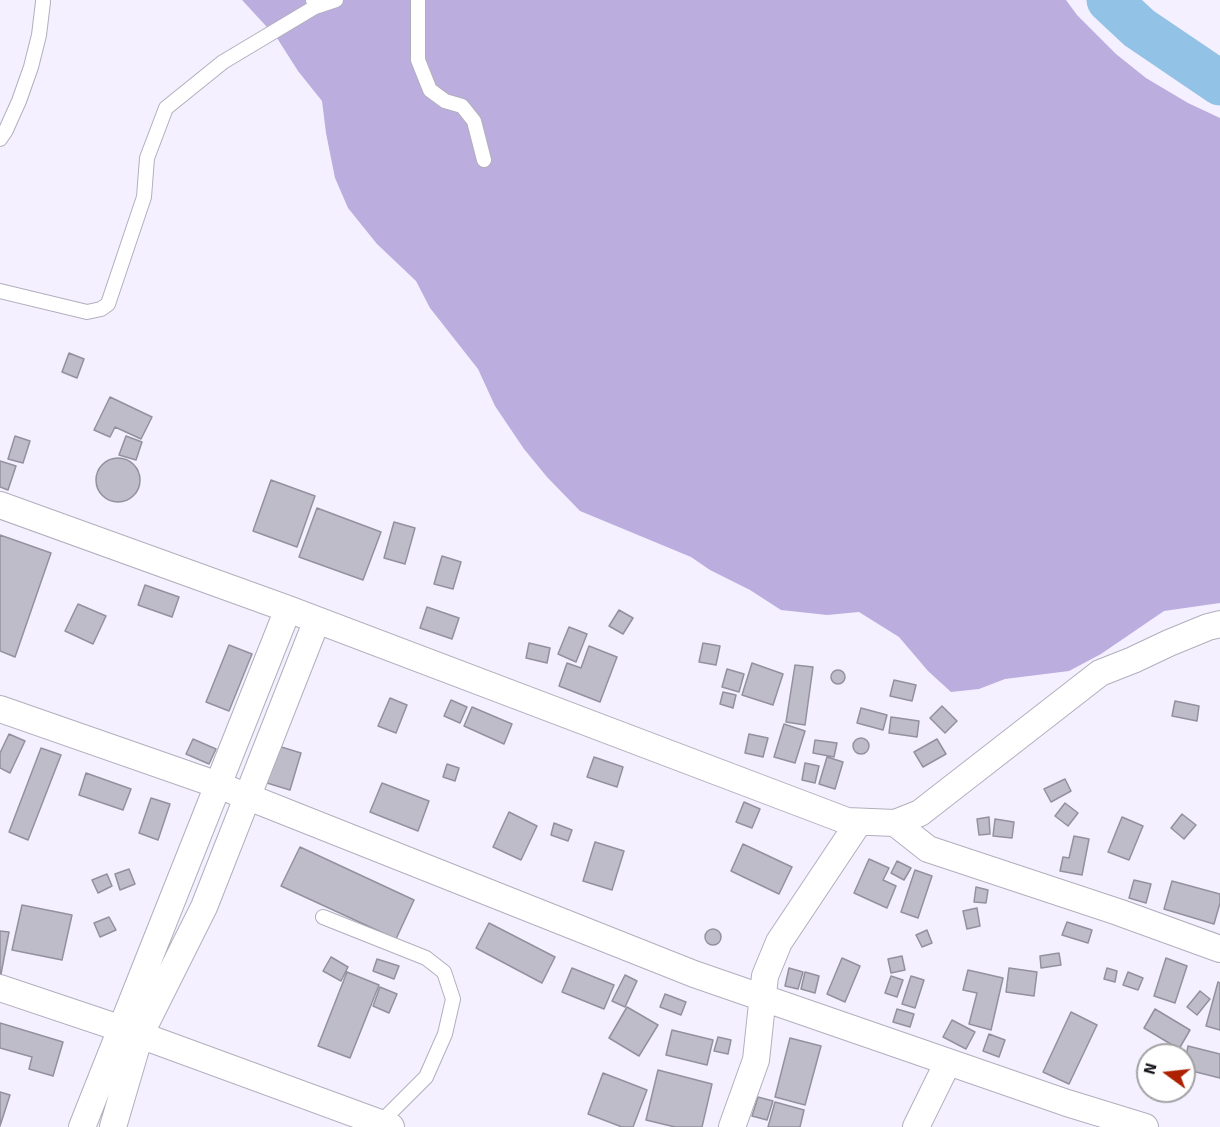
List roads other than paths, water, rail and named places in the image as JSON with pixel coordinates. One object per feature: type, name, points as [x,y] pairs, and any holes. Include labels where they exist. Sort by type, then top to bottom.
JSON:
[{"type":"street","points":[[0,505],[288,609],[846,821],[895,824],[920,813],[1100,673],[1220,624]]},
{"type":"street","points":[[113,1127],[130,1033],[174,895],[288,609]]},
{"type":"street","points":[[82,1127],[130,1033],[204,907],[317,621]]},
{"type":"street","points":[[0,709],[218,785],[694,974],[1067,1103],[1145,1127]]},
{"type":"street","points":[[732,1127],[756,1060],[765,976],[779,942],[859,822]]},
{"type":"street","points":[[895,824],[928,849],[1118,912],[1220,950]]},
{"type":"street","points":[[174,895],[204,907]]},
{"type":"street","points":[[0,988],[130,1033],[382,1126]]},
{"type":"street","points":[[916,1127],[948,1062]]},
{"type":"lane","points":[[0,291],[87,312],[101,309],[108,304],[144,197],[147,158],[166,108],[223,62],[314,3],[336,0]]},
{"type":"lane","points":[[418,0],[418,60],[430,90],[445,101],[462,106],[474,121],[484,160]]},
{"type":"lane","points":[[0,139],[19,101],[31,68],[39,35],[43,2]]},
{"type":"lane","points":[[323,917],[426,958],[444,972],[453,999],[445,1034],[426,1077],[382,1126]]},
{"type":"waterway","points":[[1109,0],[1139,28],[1220,83]]}]
